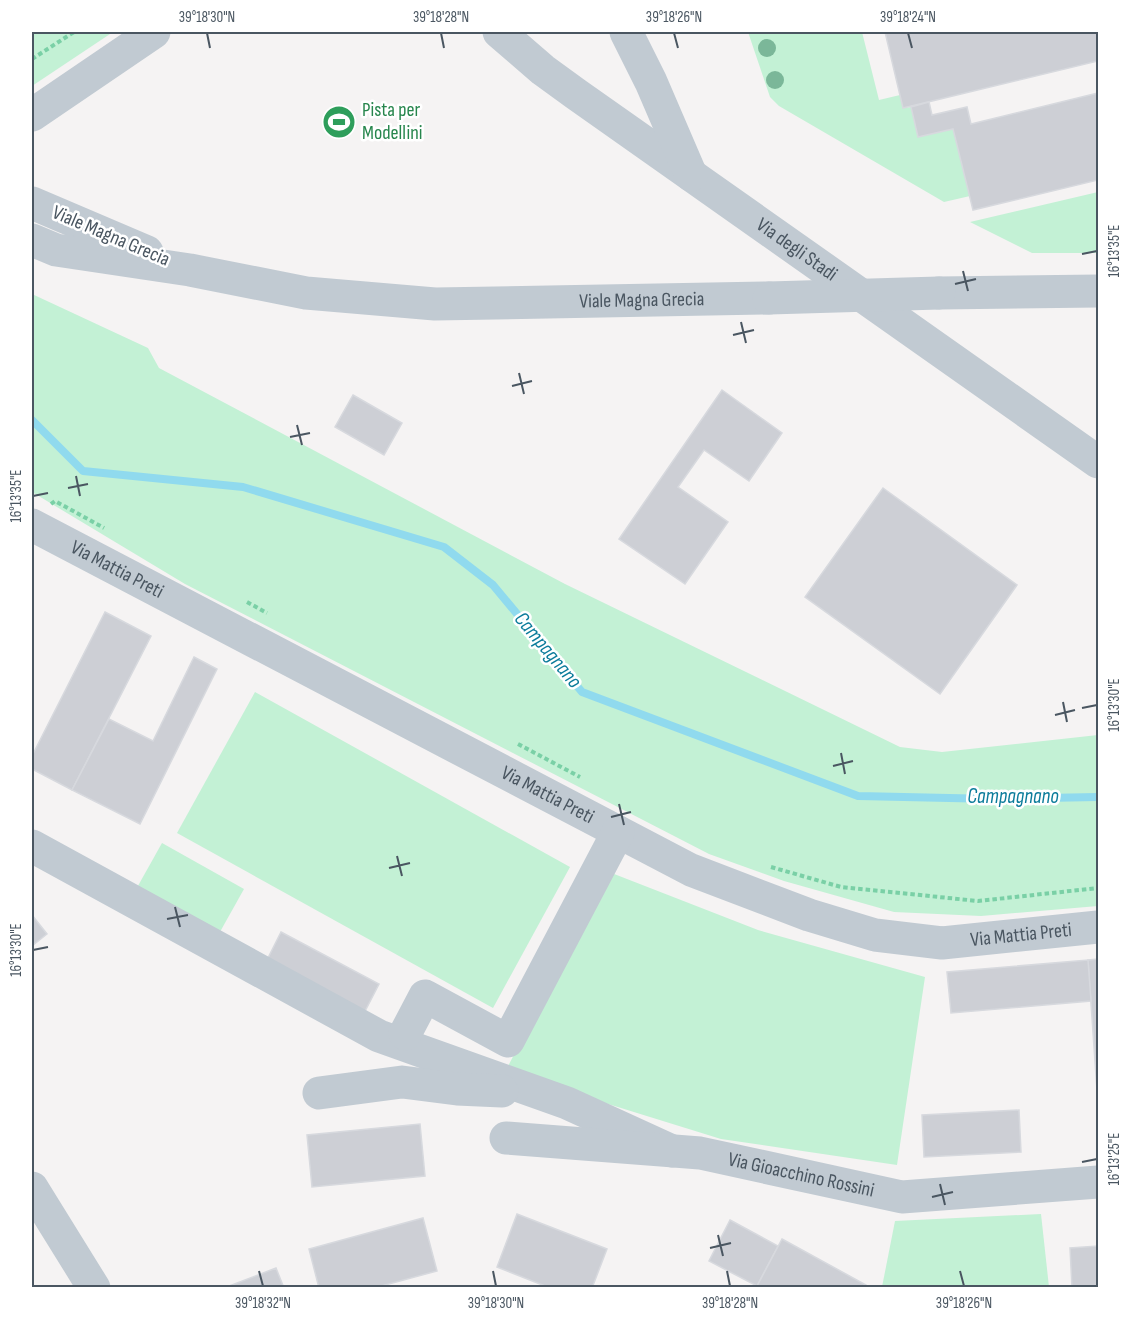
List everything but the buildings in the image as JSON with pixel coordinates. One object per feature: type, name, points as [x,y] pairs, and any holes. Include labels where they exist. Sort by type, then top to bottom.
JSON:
[{"type":"street","points":[[32,115],[154,32]]},
{"type":"street","name":"Via degli Stadi","points":[[499,32],[543,70],[1098,462]]},
{"type":"street","points":[[626,32],[651,82],[691,175]]},
{"type":"street","name":"Viale Magna Grecia","points":[[32,203],[190,270]]},
{"type":"street","name":"Viale Magna Grecia","points":[[32,240],[56,250],[190,270],[306,293],[435,304],[1098,291]]},
{"type":"street","name":"Via Mattia Preti","points":[[38,516],[691,870],[809,915],[875,934],[942,943],[1098,927]]},
{"type":"street","points":[[405,1034],[425,996],[508,1041],[618,832]]},
{"type":"street","points":[[32,846],[379,1036],[611,1121],[672,1151]]},
{"type":"street","points":[[319,1093],[402,1082],[457,1089],[530,1092]]},
{"type":"street","name":"Via Gioacchino Rossini","points":[[506,1138],[700,1153],[902,1197],[1098,1182]]},
{"type":"street","points":[[32,1188],[94,1287]]},
{"type":"path","points":[[32,59],[74,32]]},
{"type":"path","points":[[38,516],[55,501],[105,528]]},
{"type":"path","points":[[238,598],[269,614]]},
{"type":"path","points":[[512,741],[583,778]]},
{"type":"path","points":[[770,867],[841,887],[978,901],[1098,888]]},
{"type":"green space","points":[[32,32],[113,32],[32,86]]},
{"type":"green space","points":[[748,32],[862,32],[879,100],[900,95],[903,108],[911,107],[918,137],[953,129],[970,196],[944,202],[779,106],[770,97]]},
{"type":"green space","points":[[1098,192],[1098,253],[1032,253],[970,222]]},
{"type":"green space","points":[[32,294],[148,348],[159,368],[565,584],[900,747],[942,752],[1098,735],[1098,906],[981,916],[894,912],[784,881],[709,854],[185,584],[32,492]]},
{"type":"green space","points":[[255,692],[570,867],[493,1008],[177,833]]},
{"type":"green space","points":[[162,843],[244,889],[216,939],[134,893]]},
{"type":"green space","points":[[609,872],[758,930],[925,977],[897,1165],[721,1139],[505,1072]]},
{"type":"green space","points":[[1041,1214],[1049,1287],[882,1287],[895,1221]]},
{"type":"waterway","name":"Campagnano","points":[[32,420],[83,471],[243,487],[444,547],[493,585],[582,692],[858,796],[995,799],[1098,797]]},
{"type":"place","name":"Pista per Modellini","points":[[339,122]]}]
